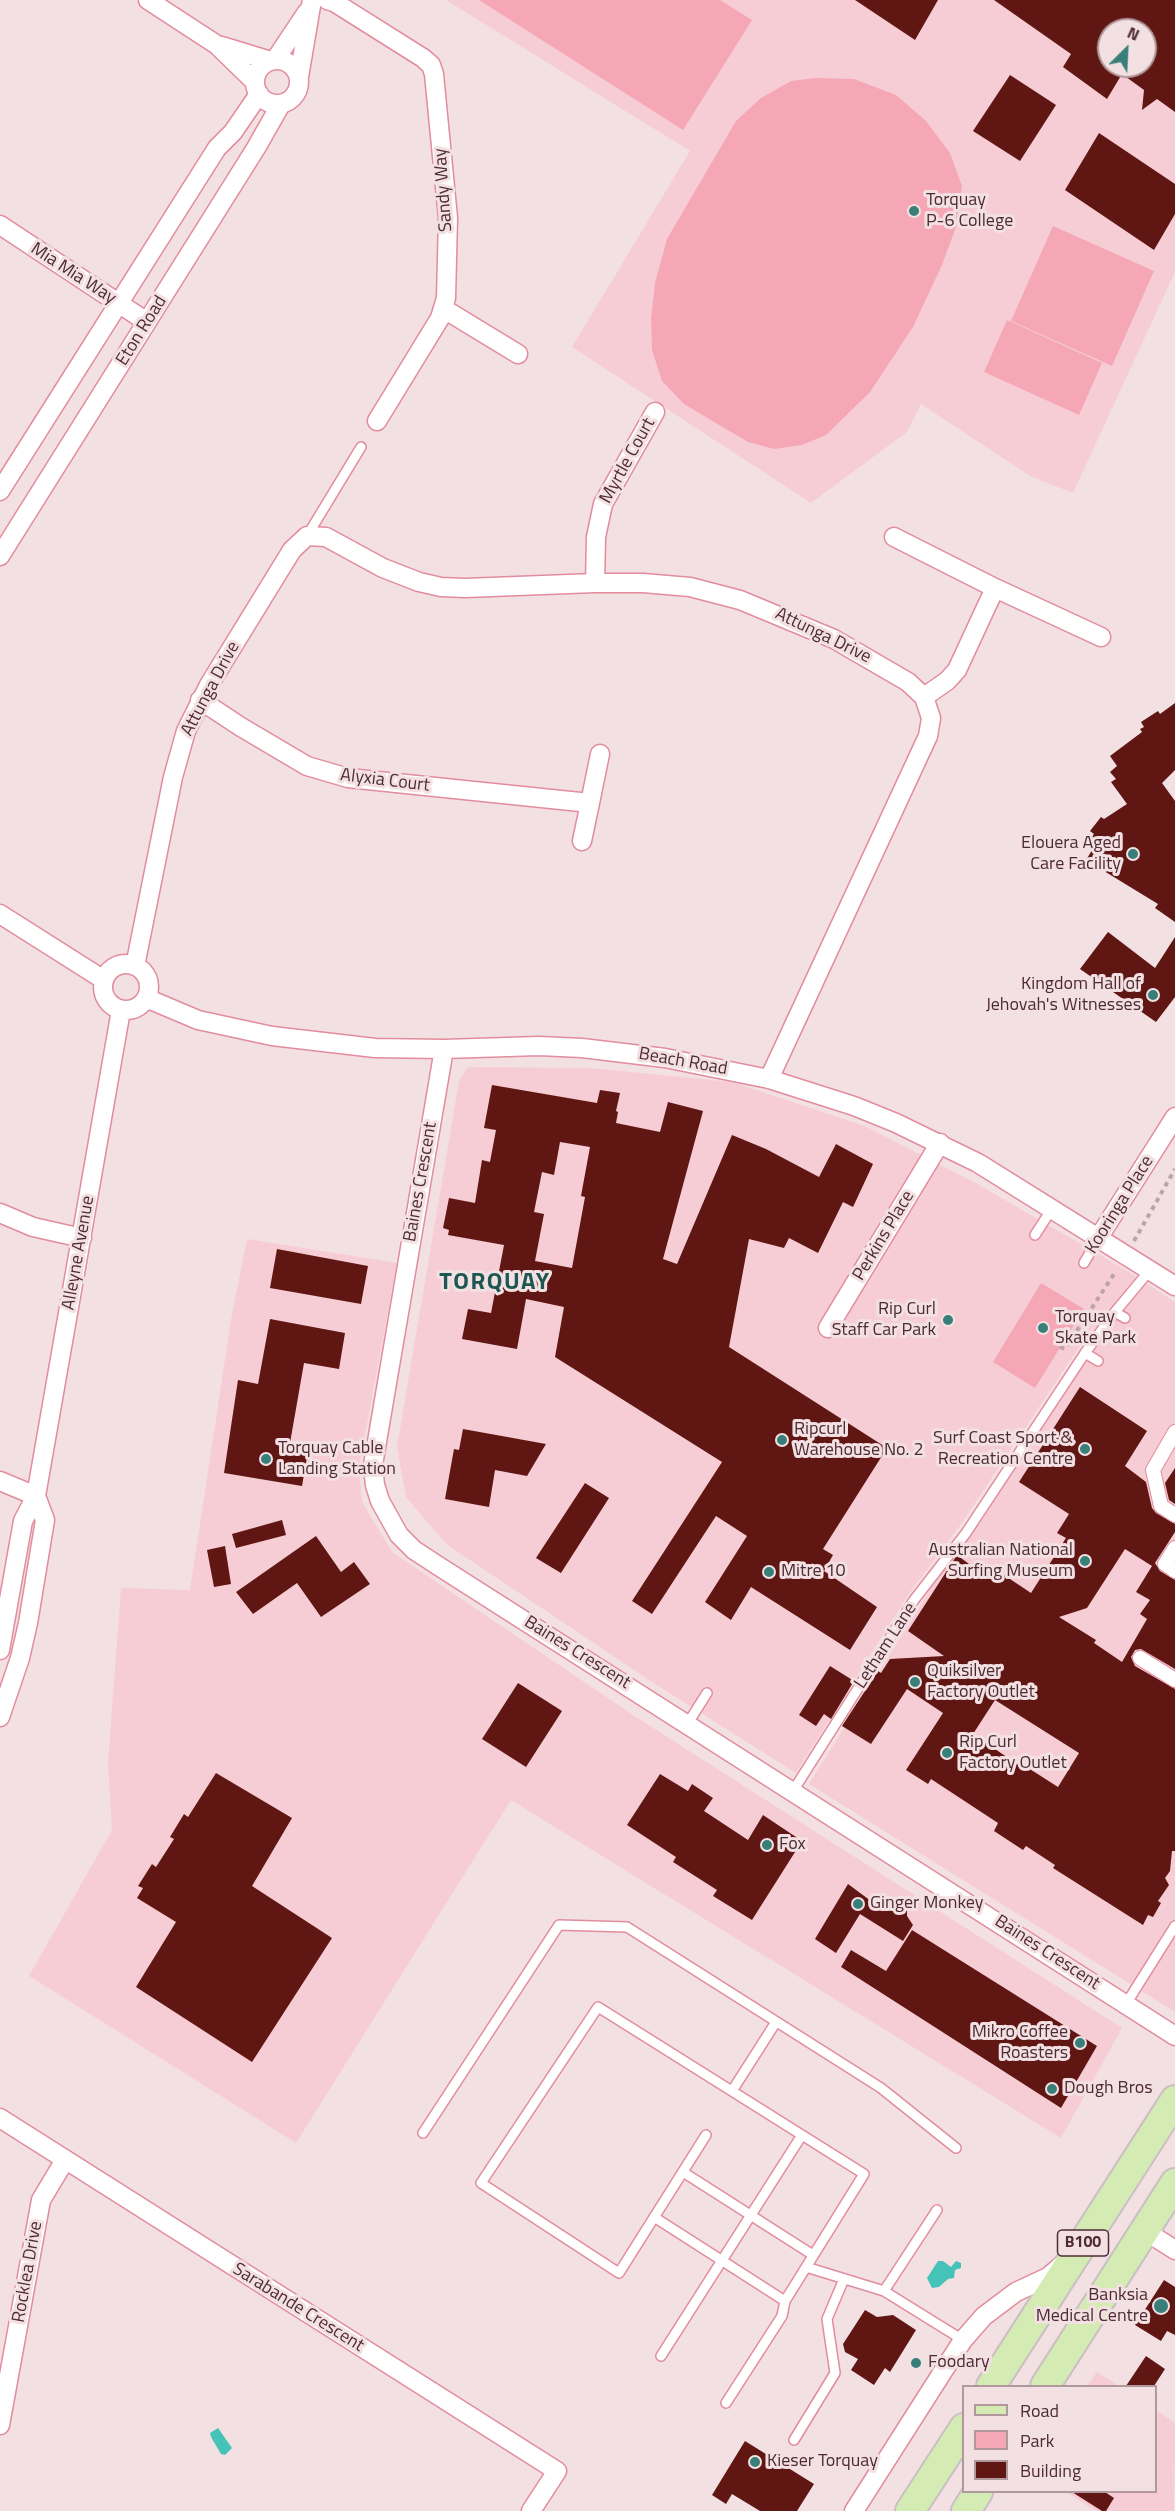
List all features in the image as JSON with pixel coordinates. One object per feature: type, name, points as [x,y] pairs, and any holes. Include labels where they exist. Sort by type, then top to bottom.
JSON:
[{"type":"main road","name":"B100","points":[[991,2385],[1175,2100]]},
{"type":"main road","name":"B100","points":[[1046,2385],[1175,2183]]},
{"type":"main road","points":[[910,2511],[962,2430]]},
{"type":"main road","points":[[966,2511],[977,2493]]},
{"type":"street","points":[[148,0],[217,45],[268,102],[281,104]]},
{"type":"street","name":"Sandy Way","points":[[327,0],[334,2],[423,58],[431,66],[436,98],[448,218],[444,309],[376,421]]},
{"type":"street","name":"Eton Road","points":[[0,491],[217,148],[233,132],[257,88],[258,73],[263,66],[273,61],[311,4]]},
{"type":"street","name":"Eton Road","points":[[0,556],[256,148],[281,104],[290,101],[296,94],[311,4]]},
{"type":"street","points":[[217,45],[290,64],[299,77]]},
{"type":"street","name":"Mia Mia Way","points":[[0,225],[147,322]]},
{"type":"street","points":[[444,309],[518,354]]},
{"type":"street","name":"Myrtle Court","points":[[595,583],[597,528],[603,504],[655,412]]},
{"type":"street","name":"Attunga Drive","points":[[135,966],[179,751],[200,700],[292,550],[307,536],[326,537],[383,568],[419,582],[441,587],[595,583],[667,584],[715,592],[834,639],[908,682],[924,697]]},
{"type":"street","points":[[894,537],[995,588],[1101,637]]},
{"type":"street","points":[[769,1079],[928,736],[931,718],[924,697],[947,681],[957,670],[995,588]]},
{"type":"street","name":"Alyxia Court","points":[[200,700],[281,752],[307,766],[329,774],[371,781],[590,802]]},
{"type":"street","points":[[582,841],[600,754]]},
{"type":"street","points":[[0,914],[104,980]]},
{"type":"street","points":[[125,964],[135,966],[144,972],[148,983],[146,998],[139,1006],[131,1010],[121,1010],[111,1005],[105,996],[102,987],[104,980],[109,970],[117,966],[125,964]]},
{"type":"street","name":"Beach Road","points":[[146,998],[198,1020],[272,1036],[375,1048],[444,1049],[539,1046],[621,1052],[705,1065],[769,1079],[854,1106],[940,1143],[1053,1207],[1175,1286]]},
{"type":"street","name":"Alleyne Avenue","points":[[0,1650],[23,1521],[36,1496],[121,1010]]},
{"type":"street","name":"Baines Crescent","points":[[444,1049],[373,1465],[375,1485],[380,1501],[399,1534],[414,1550],[1175,2036]]},
{"type":"street","name":"Kooringa Place","points":[[1099,1237],[1175,1117]]},
{"type":"street","name":"Perkins Place","points":[[828,1328],[940,1143]]},
{"type":"street","points":[[0,1213],[33,1227],[82,1238]]},
{"type":"street","points":[[1175,1432],[1153,1470],[1161,1506],[1175,1515]]},
{"type":"street","points":[[0,1481],[36,1496]]},
{"type":"street","name":"Alleyne Avenue","points":[[0,1717],[20,1658],[28,1623],[45,1520],[36,1496]]},
{"type":"street","points":[[1175,1548],[1165,1564],[1175,1571]]},
{"type":"street","points":[[1140,1658],[1175,1680]]},
{"type":"street","name":"Sarabande Crescent","points":[[0,2118],[557,2471],[531,2511]]},
{"type":"street","name":"Rocklea Drive","points":[[0,2425],[41,2200],[64,2160]]},
{"type":"street","points":[[1144,2231],[1175,2250]]},
{"type":"street","points":[[854,2511],[963,2340],[984,2316],[1016,2292],[1048,2277],[1077,2253]]},
{"type":"lane","name":"Attunga Drive","points":[[307,536],[361,447]]},
{"type":"lane","points":[[1035,1235],[1053,1207]]},
{"type":"lane","name":"Kooringa Place","points":[[1084,1263],[1099,1237]]},
{"type":"lane","name":"Letham Lane","points":[[793,1791],[914,1600],[966,1533],[1114,1312],[1150,1270]]},
{"type":"lane","points":[[1114,1312],[1125,1318]]},
{"type":"lane","points":[[1085,1353],[1098,1361]]},
{"type":"lane","points":[[688,1724],[707,1693]]},
{"type":"lane","points":[[423,2133],[559,1925],[627,1927],[881,2088],[956,2148]]},
{"type":"lane","points":[[1126,2004],[1175,1926]]},
{"type":"lane","points":[[706,2135],[619,2272],[481,2183],[598,2007],[864,2174],[785,2301],[782,2316],[726,2403]]},
{"type":"lane","points":[[732,2091],[776,2022]]},
{"type":"lane","points":[[661,2355],[802,2135]]},
{"type":"lane","points":[[683,2172],[813,2255]]},
{"type":"lane","points":[[884,2291],[937,2210]]},
{"type":"lane","points":[[654,2217],[785,2301]]},
{"type":"lane","points":[[806,2267],[884,2291],[963,2340]]},
{"type":"lane","points":[[794,2440],[835,2373],[826,2319],[844,2279]]},
{"type":"shaded area","name":"Torquay P-6 College","points":[[446,0],[1175,0],[1175,272],[1073,493],[1030,476],[921,404],[907,432],[811,503],[572,347],[690,151]]},
{"type":"shaded area","points":[[468,1067],[590,1068],[732,1082],[865,1126],[981,1186],[1129,1272],[1175,1302],[1175,2012],[809,1784],[1112,1298],[959,1527],[908,1595],[796,1773],[655,1684],[446,1544],[406,1497],[397,1447],[459,1081]]},
{"type":"shaded area","points":[[247,1239],[397,1263],[359,1467],[362,1502],[392,1552],[633,1715],[1122,2028],[1061,2138],[511,1800],[296,2143],[29,1976],[112,1830],[108,1763],[121,1588],[190,1590],[231,1320]]},
{"type":"shaded area","points":[[1097,2372],[1117,2385],[1088,2385]]},
{"type":"shaded area","points":[[1157,2411],[1175,2423],[1174,2511],[1096,2511],[1068,2493],[1157,2493]]},
{"type":"green space","points":[[479,0],[720,0],[752,20],[683,130]]},
{"type":"green space","points":[[816,78],[854,79],[896,95],[926,121],[950,153],[962,186],[956,227],[942,265],[913,327],[870,392],[826,435],[802,445],[774,449],[748,442],[684,404],[662,381],[652,350],[651,318],[655,283],[667,239],[736,121],[761,98],[791,81]]},
{"type":"green space","points":[[1053,226],[1154,271],[1112,366],[1011,321]]},
{"type":"green space","points":[[1007,320],[1102,363],[1079,415],[984,372]]},
{"type":"green space","name":"Torquay Skate Park","points":[[1041,1283],[1084,1309],[1035,1388],[993,1362]]},
{"type":"water","points":[[938,2261],[943,2261],[951,2267],[956,2261],[961,2263],[961,2268],[955,2270],[954,2278],[948,2279],[939,2287],[932,2288],[927,2278]]},
{"type":"water","points":[[218,2428],[232,2448],[225,2455],[221,2454],[211,2437],[210,2433]]},
{"type":"building","points":[[855,0],[938,0],[915,40]]},
{"type":"building","points":[[994,0],[1175,0],[1175,112],[1157,99],[1142,110],[1144,90],[1128,78],[1157,78],[1157,18],[1097,18],[1097,78],[1120,78],[1107,99],[1063,67],[1071,54]]},
{"type":"building","points":[[1010,75],[1056,105],[1020,161],[973,131]]},
{"type":"building","points":[[1099,133],[1175,184],[1175,214],[1154,250],[1065,190]]},
{"type":"building","points":[[1175,703],[1175,770],[1162,783],[1175,801],[1175,922],[1155,908],[1158,904],[1086,860],[1094,847],[1088,842],[1094,834],[1090,831],[1101,817],[1104,819],[1127,804],[1111,782],[1116,779],[1110,772],[1117,766],[1110,756],[1142,732],[1140,729],[1144,727],[1141,722],[1158,711],[1160,714]]},
{"type":"building","points":[[1108,932],[1155,968],[1175,937],[1175,997],[1156,1022],[1080,969]]},
{"type":"building","points":[[492,1085],[597,1103],[600,1090],[620,1093],[616,1123],[660,1132],[668,1102],[703,1111],[663,1259],[677,1264],[732,1135],[766,1149],[819,1177],[836,1144],[873,1164],[853,1207],[843,1202],[818,1253],[789,1238],[784,1248],[749,1239],[729,1347],[887,1448],[823,1549],[833,1555],[824,1571],[877,1607],[850,1650],[751,1587],[731,1620],[705,1602],[747,1536],[716,1516],[652,1614],[632,1601],[722,1462],[555,1357],[564,1307],[526,1299],[517,1349],[462,1339],[468,1309],[491,1313],[504,1245],[448,1235],[449,1230],[443,1228],[449,1198],[475,1203],[482,1160],[490,1162],[496,1130],[484,1128]],"holes":[[[560,1142],[590,1147],[581,1196],[585,1197],[572,1268],[535,1261],[544,1214],[534,1212],[542,1172],[554,1175]]]},
{"type":"building","points":[[277,1249],[368,1266],[361,1304],[270,1288]]},
{"type":"building","points":[[270,1319],[345,1333],[339,1369],[304,1363],[290,1443],[309,1446],[302,1486],[224,1473],[238,1380],[258,1384]]},
{"type":"building","points":[[1080,1387],[1147,1431],[1125,1466],[1146,1482],[1152,1508],[1156,1513],[1175,1524],[1175,1532],[1155,1563],[1160,1571],[1175,1580],[1175,1669],[1141,1649],[1135,1650],[1131,1657],[1135,1666],[1175,1689],[1175,1851],[1172,1851],[1170,1871],[1165,1878],[1169,1885],[1158,1901],[1161,1903],[1153,1917],[1148,1915],[1143,1925],[1053,1868],[1055,1865],[1026,1846],[1023,1850],[994,1831],[998,1823],[931,1779],[928,1784],[906,1770],[943,1713],[907,1689],[871,1744],[842,1726],[878,1671],[881,1673],[890,1659],[944,1656],[908,1631],[957,1555],[989,1579],[995,1569],[1031,1593],[1066,1538],[1057,1533],[1069,1514],[1019,1482]],"holes":[[[1125,1549],[1152,1566],[1136,1592],[1150,1600],[1140,1614],[1147,1619],[1122,1662],[1094,1643],[1096,1640],[1059,1617],[1087,1608]],[[995,1700],[1079,1753],[1058,1787],[1022,1764],[1020,1766],[973,1734]]]},
{"type":"building","points":[[463,1429],[546,1444],[527,1476],[495,1470],[489,1507],[445,1499],[454,1449],[459,1450]]},
{"type":"building","points":[[1175,1468],[1175,1504],[1169,1500],[1165,1483]]},
{"type":"building","points":[[585,1483],[609,1498],[561,1573],[536,1558]]},
{"type":"building","points":[[282,1520],[286,1535],[236,1548],[232,1534]]},
{"type":"building","points":[[316,1536],[341,1572],[354,1562],[370,1584],[321,1617],[297,1583],[253,1614],[236,1592]]},
{"type":"building","points":[[225,1546],[231,1584],[214,1587],[207,1550]]},
{"type":"building","points":[[830,1666],[854,1681],[831,1719],[824,1714],[816,1726],[799,1715]]},
{"type":"building","points":[[518,1683],[562,1711],[526,1767],[482,1739]]},
{"type":"building","points":[[216,1773],[292,1818],[252,1886],[332,1938],[252,2062],[136,1987],[176,1922],[137,1898],[143,1888],[138,1886],[152,1864],[156,1867],[174,1839],[170,1837],[184,1814],[188,1817]]},
{"type":"building","points":[[660,1774],[688,1791],[692,1784],[713,1798],[704,1811],[748,1840],[763,1815],[802,1841],[752,1920],[713,1896],[717,1890],[673,1862],[676,1857],[627,1825]]},
{"type":"building","points":[[848,1884],[879,1907],[883,1906],[888,1898],[907,1910],[907,1916],[913,1925],[903,1941],[860,1914],[836,1953],[815,1939]]},
{"type":"building","points":[[912,1930],[1097,2046],[1061,2108],[841,1967],[851,1950],[886,1971]]},
{"type":"building","name":"Banksia Medical Centre","points":[[1164,2280],[1175,2287],[1175,2335],[1167,2331],[1161,2341],[1135,2325]]},
{"type":"building","points":[[865,2310],[877,2317],[893,2315],[916,2330],[890,2372],[885,2368],[874,2385],[851,2370],[858,2359],[845,2352],[843,2344]]},
{"type":"building","points":[[1146,2356],[1165,2369],[1155,2385],[1127,2385]]},
{"type":"building","name":"Kieser Torquay","points":[[745,2441],[814,2484],[797,2511],[760,2511],[732,2494],[726,2504],[712,2495]]},
{"type":"building","points":[[1074,2493],[1106,2493],[1114,2498],[1106,2511],[1102,2511]]},
{"type":"place","name":"Torquay P-6 College","points":[[914,211]]},
{"type":"place","name":"Elouera Aged Care Facility","points":[[1133,854]]},
{"type":"place","name":"Kingdom Hall of Jehovah's Witnesses","points":[[1153,995]]},
{"type":"place","name":"Rip Curl Staff Car Park","points":[[948,1320]]},
{"type":"place","name":"Torquay Skate Park","points":[[1043,1328]]},
{"type":"place","name":"Ripcurl Warehouse No. 2","points":[[782,1440]]},
{"type":"place","name":"Surf Coast Sport & Recreation Centre","points":[[1085,1449]]},
{"type":"place","name":"Torquay Cable Landing Station","points":[[266,1459]]},
{"type":"place","name":"Australian National Surfing Museum","points":[[1085,1561]]},
{"type":"place","name":"Mitre 10","points":[[769,1572]]},
{"type":"place","name":"Quiksilver Factory Outlet","points":[[915,1682]]},
{"type":"place","name":"Rip Curl Factory Outlet","points":[[947,1753]]},
{"type":"place","name":"Fox","points":[[767,1845]]},
{"type":"place","name":"Ginger Monkey","points":[[858,1904]]},
{"type":"place","name":"Mikro Coffee Roasters","points":[[1080,2043]]},
{"type":"place","name":"Dough Bros","points":[[1052,2089]]},
{"type":"place","name":"Banksia Medical Centre","points":[[1161,2306]]},
{"type":"place","name":"Foodary","points":[[916,2363]]},
{"type":"place","name":"Kieser Torquay","points":[[755,2462]]},
{"type":"district","name":"TORQUAY","points":[[495,1283]]}]
